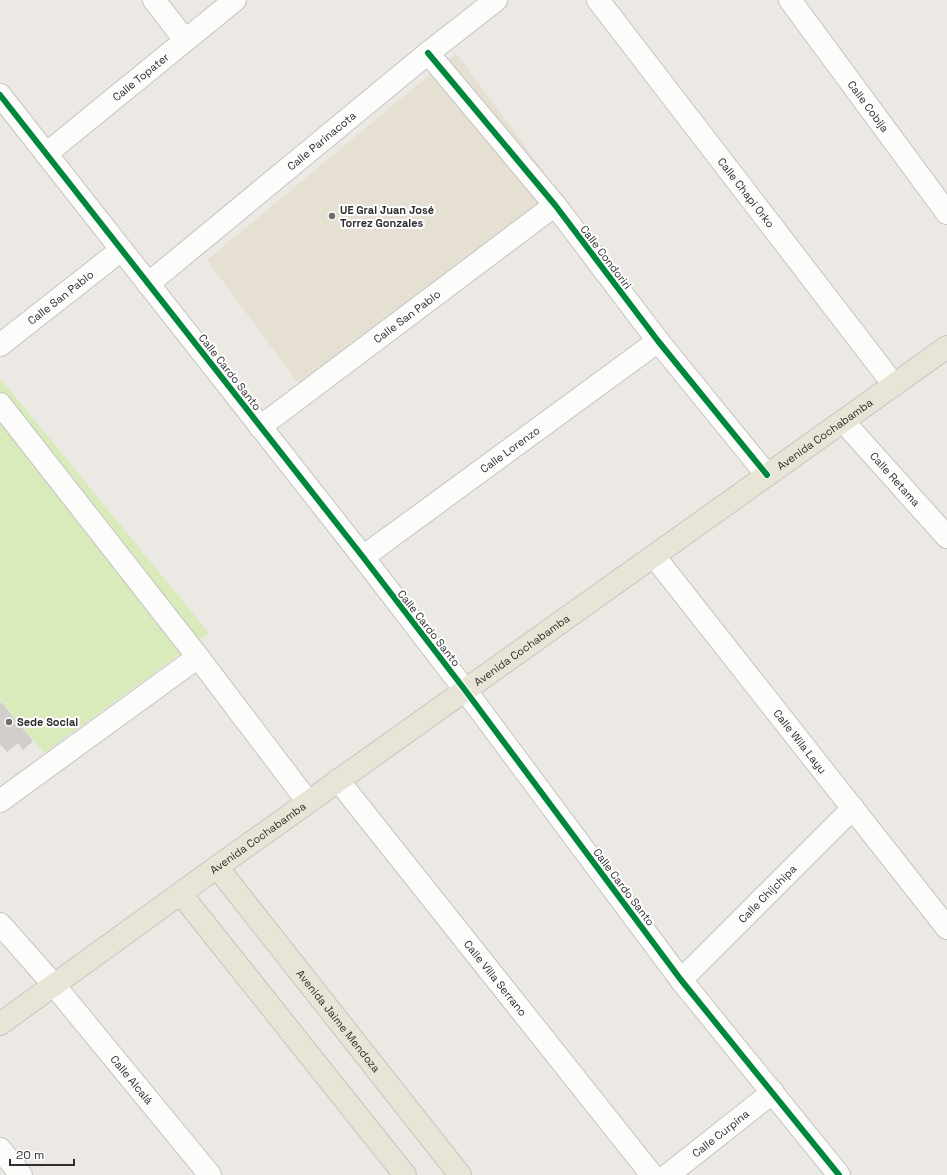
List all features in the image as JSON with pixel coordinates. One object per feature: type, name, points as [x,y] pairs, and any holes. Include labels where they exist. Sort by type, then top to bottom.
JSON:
[{"type":"main road","name":"Avenida Cochabamba","points":[[0,1024],[338,780],[947,347]]},
{"type":"main road","name":"Avenida Jaime Mendoza","points":[[217,867],[460,1175]]},
{"type":"main road","points":[[181,894],[405,1175]]},
{"type":"street","points":[[154,0],[185,40]]},
{"type":"street","name":"Calle Topater","points":[[46,154],[235,0]]},
{"type":"street","name":"Calle Parinacota","points":[[148,284],[428,53],[496,0]]},
{"type":"street","name":"Calle Chapi Orko","points":[[598,0],[894,385]]},
{"type":"street","name":"Calle Cobija","points":[[790,0],[947,213]]},
{"type":"street","name":"Calle Condoriri","points":[[428,53],[555,205],[658,341],[768,475]]},
{"type":"street","name":"Calle Cardo Santo","points":[[4,109],[46,154],[363,557],[465,690],[681,980],[839,1175]]},
{"type":"street","name":"Calle San Pablo","points":[[260,427],[555,205]]},
{"type":"street","name":"Calle San Pablo","points":[[0,345],[121,250]]},
{"type":"street","name":"Calle Lorenzo","points":[[363,557],[658,341]]},
{"type":"street","points":[[0,404],[198,657],[308,802]]},
{"type":"street","name":"Calle Retama","points":[[843,421],[947,537]]},
{"type":"street","name":"Calle Wila Layu","points":[[654,556],[947,928]]},
{"type":"street","points":[[0,801],[198,657]]},
{"type":"street","name":"Calle Villa Serrano","points":[[338,780],[652,1175]]},
{"type":"street","name":"Calle Chijchipa","points":[[681,980],[852,808]]},
{"type":"street","name":"Calle Alcalá","points":[[0,924],[54,985],[210,1175]]},
{"type":"street","name":"Calle Curpina","points":[[668,1175],[773,1092]]},
{"type":"street","points":[[0,1149],[20,1175]]},
{"type":"shaded area","points":[[456,53],[547,176],[550,197],[298,383],[207,260]]},
{"type":"green space","points":[[0,378],[209,633],[44,753],[0,700]]},
{"type":"building","name":"Sede Social","points":[[1,702],[33,741],[23,750],[18,743],[7,752],[0,744]]},
{"type":"cycle path","points":[[428,53],[555,205],[658,341],[767,475]]},
{"type":"cycle path","points":[[0,95],[363,557],[465,690],[681,980],[839,1175]]},
{"type":"place","name":"UE Gral Juan José Torrez Gonzales","points":[[332,216]]},
{"type":"place","name":"Sede Social","points":[[9,722]]}]
